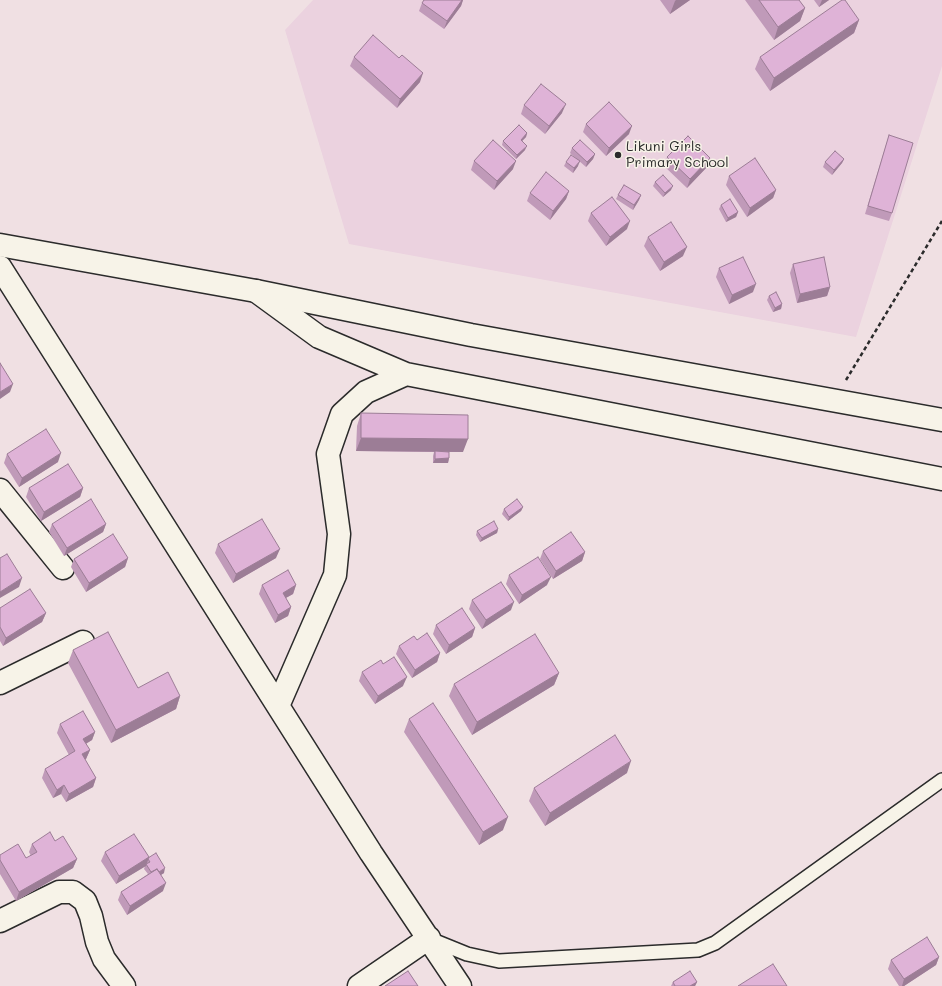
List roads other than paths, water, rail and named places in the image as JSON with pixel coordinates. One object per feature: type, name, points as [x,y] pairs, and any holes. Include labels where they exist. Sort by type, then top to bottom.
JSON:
[{"type":"street","points":[[0,245],[256,291],[472,335],[942,420]]},
{"type":"street","points":[[0,267],[371,853],[460,986]]},
{"type":"street","points":[[256,291],[319,337],[406,374],[942,479]]},
{"type":"street","points":[[278,706],[335,575],[339,534],[328,454],[342,414],[366,392],[406,374]]},
{"type":"street","points":[[0,490],[63,568]]},
{"type":"street","points":[[0,683],[83,642]]},
{"type":"street","points":[[0,921],[58,892],[73,892],[84,901],[91,916],[97,942],[104,959],[124,986]]},
{"type":"street","points":[[359,986],[429,938]]},
{"type":"lane","points":[[429,938],[467,954],[499,961],[698,950],[715,943],[728,934],[942,780]]},
{"type":"place","name":"Likuni Girls Primary School","points":[[618,155]]}]
